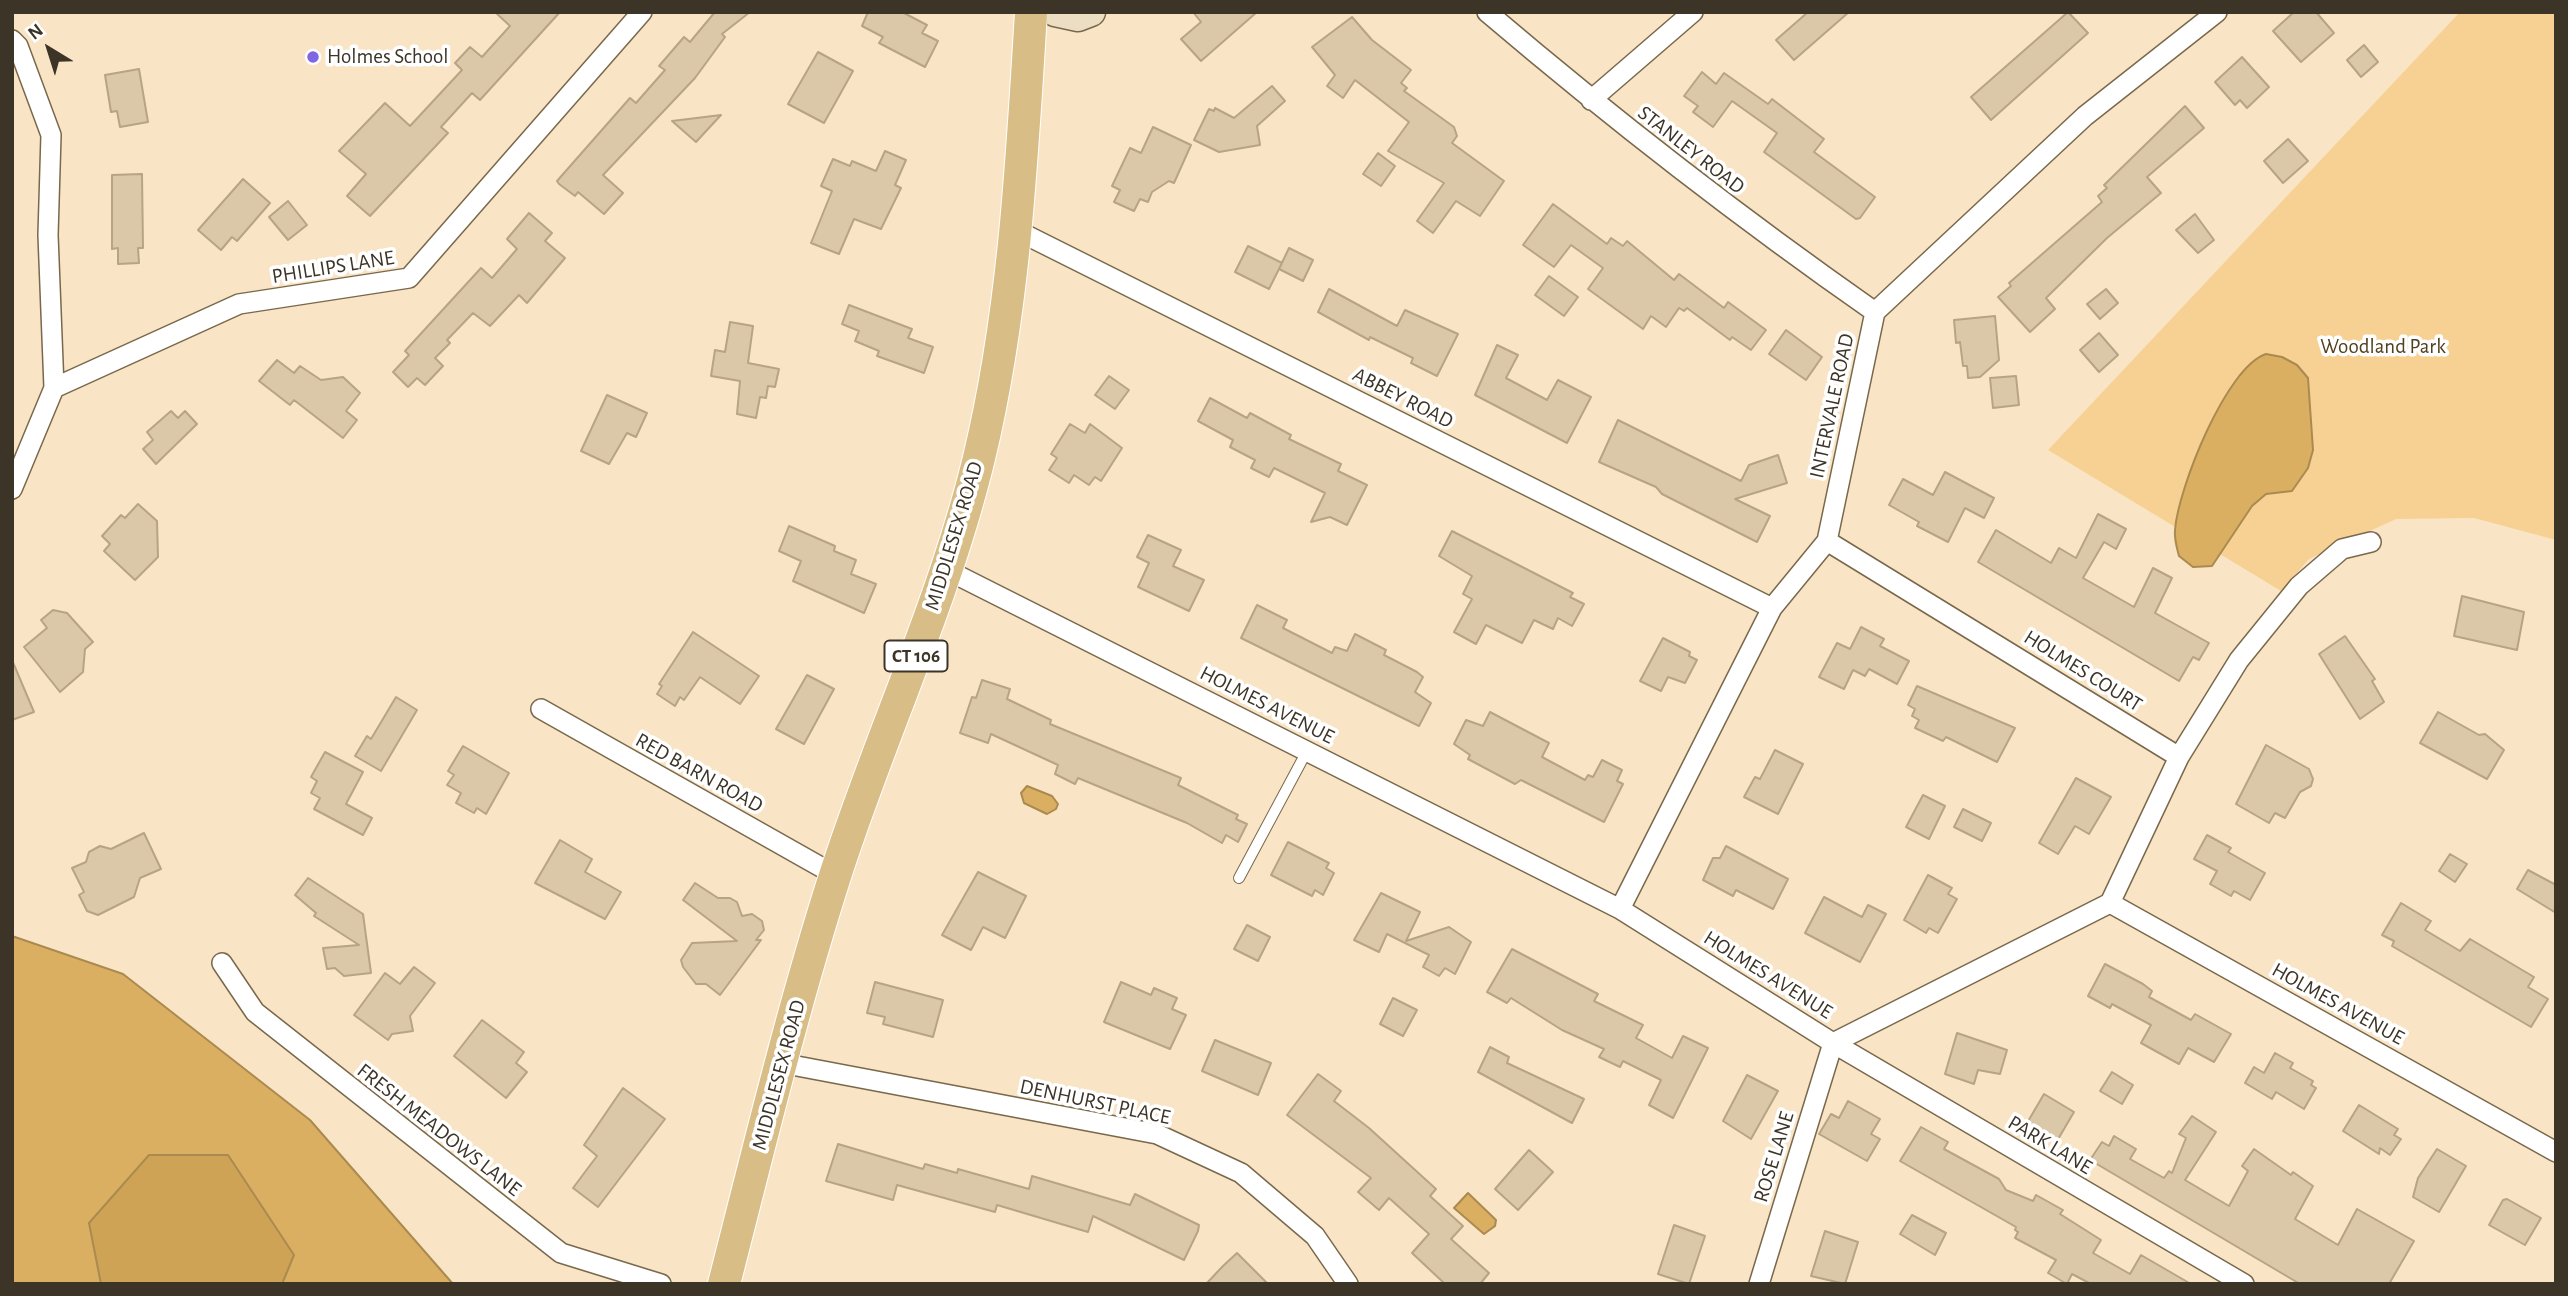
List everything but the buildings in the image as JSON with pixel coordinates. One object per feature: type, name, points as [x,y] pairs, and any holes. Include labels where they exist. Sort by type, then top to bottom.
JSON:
[{"type":"main road","name":"MIDDLESEX ROAD","points":[[724,1284],[781,1063],[835,875],[947,570],[979,458],[992,397],[1014,229],[1031,12]]},
{"type":"street","name":"PHILLIPS LANE","points":[[54,388],[239,304],[410,278],[642,12]]},
{"type":"street","points":[[1055,12],[1078,16],[1091,12]]},
{"type":"street","name":"STANLEY ROAD","points":[[1488,12],[1591,100],[1741,218],[1875,312]]},
{"type":"street","points":[[1591,100],[1693,12]]},
{"type":"street","name":"INTERVALE ROAD","points":[[1620,909],[1772,608],[1827,541],[1875,312],[2085,116],[2217,12]]},
{"type":"street","points":[[12,40],[18,46],[51,135],[48,235],[54,388],[12,489]]},
{"type":"street","name":"ABBEY ROAD","points":[[1014,229],[1772,608]]},
{"type":"street","name":"HOLMES COURT","points":[[1827,541],[2179,757]]},
{"type":"street","points":[[2110,903],[2179,757],[2239,660],[2299,586],[2342,550],[2371,542]]},
{"type":"street","name":"HOLMES AVENUE","points":[[947,570],[1620,909],[1833,1043],[2110,903],[2556,1152]]},
{"type":"street","name":"RED BARN ROAD","points":[[541,709],[835,875]]},
{"type":"street","name":"FRESH MEADOWS LANE","points":[[222,963],[255,1012],[561,1253],[661,1284]]},
{"type":"street","name":"ROSE LANE","points":[[1759,1284],[1833,1043]]},
{"type":"street","name":"PARK LANE","points":[[1833,1043],[2244,1284]]},
{"type":"street","name":"DENHURST PLACE","points":[[781,1063],[1157,1134],[1241,1173],[1315,1236],[1348,1284]]},
{"type":"lane","points":[[1239,878],[1307,751]]},
{"type":"green space","name":"Woodland Park","points":[[2460,12],[2556,12],[2556,540],[2474,518],[2396,519],[2309,559],[2281,591],[2048,450]]},
{"type":"shaded area","points":[[2266,354],[2282,357],[2297,365],[2308,378],[2313,450],[2308,468],[2292,491],[2266,494],[2252,506],[2212,566],[2193,567],[2179,556],[2175,537],[2178,511],[2185,487],[2220,405],[2235,381],[2251,364]]},
{"type":"shaded area","points":[[1027,786],[1052,796],[1058,804],[1056,809],[1047,814],[1024,803],[1021,793]]},
{"type":"shaded area","points":[[12,936],[123,974],[310,1120],[453,1284],[282,1284],[294,1255],[228,1155],[149,1155],[89,1223],[101,1284],[12,1284]]},
{"type":"shaded area","points":[[149,1155],[228,1155],[294,1255],[282,1284],[101,1284],[89,1223]]},
{"type":"shaded area","points":[[1468,1193],[1496,1220],[1495,1226],[1484,1234],[1454,1208]]},
{"type":"place","name":"Holmes School","points":[[313,57]]}]
